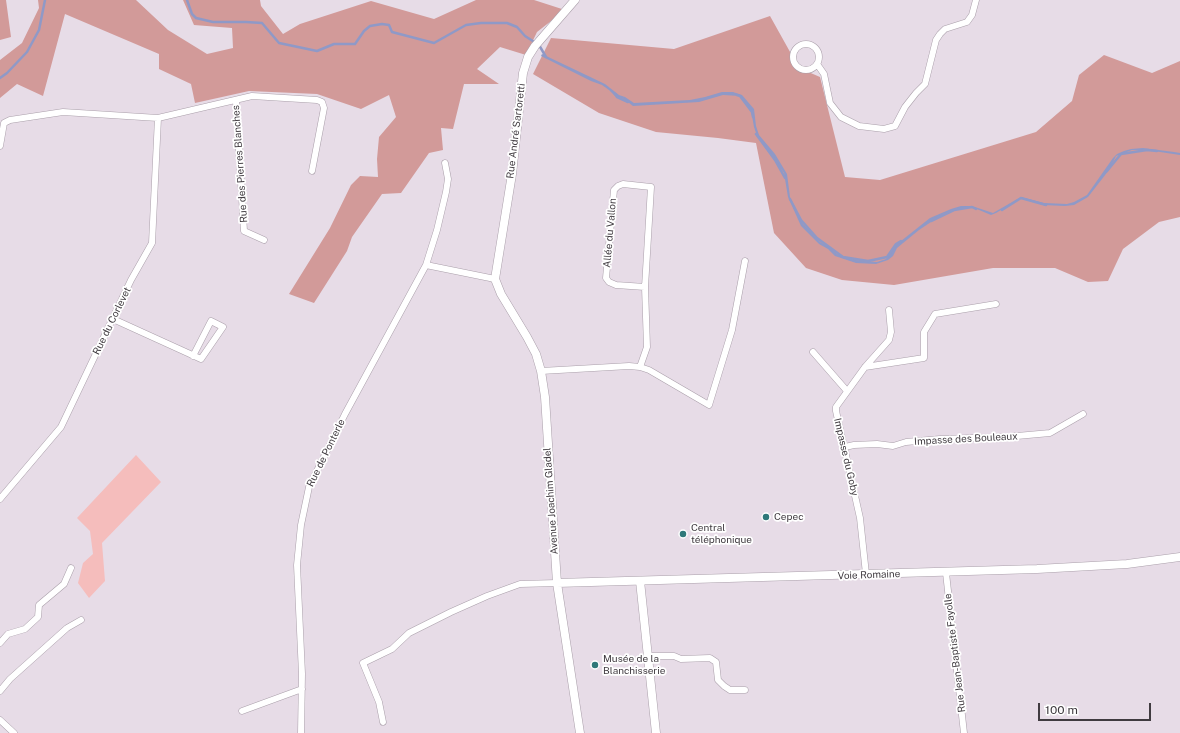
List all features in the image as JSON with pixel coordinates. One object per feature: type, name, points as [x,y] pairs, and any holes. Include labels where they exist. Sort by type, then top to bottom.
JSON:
[{"type":"street","name":"Rue André Sartoretti","points":[[495,279],[512,174],[523,73],[528,57],[537,42],[576,0]]},
{"type":"street","points":[[817,64],[811,69],[807,70],[799,68],[794,61],[794,52],[803,44],[812,45],[815,48],[819,56],[817,64],[824,74],[830,103],[841,117],[859,126],[884,129],[894,126],[904,107],[926,84],[936,40],[945,29],[967,22],[972,15],[976,0]]},
{"type":"street","name":"Rue des Pierres Blanches","points":[[0,146],[4,123],[10,120],[63,112],[158,118],[252,96],[317,100],[322,102],[324,108],[312,171]]},
{"type":"street","name":"Rue des Pierres Blanches","points":[[236,100],[244,231],[264,240]]},
{"type":"street","name":"Rue du Corlevet","points":[[0,499],[62,427],[132,280],[152,244],[158,118]]},
{"type":"street","name":"Rue de Ponterle","points":[[301,733],[302,689],[297,565],[301,525],[309,486],[345,414],[426,265],[437,230],[446,192],[448,179],[445,163]]},
{"type":"street","name":"Allée du Vallon","points":[[640,367],[646,347],[646,287],[651,187],[623,184],[614,190],[606,278],[609,282],[616,285],[646,287]]},
{"type":"street","points":[[541,371],[629,366],[640,367],[649,370],[709,405],[732,330],[745,261]]},
{"type":"street","points":[[426,265],[495,279]]},
{"type":"street","name":"Avenue Joachim Gladel","points":[[495,279],[501,294],[536,354],[541,371],[557,583],[580,733]]},
{"type":"street","points":[[865,367],[924,358],[924,332],[935,314],[996,304]]},
{"type":"street","name":"Impasse du Goby","points":[[866,574],[860,518],[836,407],[865,367],[889,340],[891,332],[889,310]]},
{"type":"street","points":[[113,319],[201,360],[223,328],[211,321],[193,356]]},
{"type":"street","points":[[813,352],[847,391]]},
{"type":"street","name":"Impasse des Bouleaux","points":[[845,447],[877,444],[892,446],[906,442],[940,439],[1006,437],[1050,433],[1083,414]]},
{"type":"street","name":"Voie Romaine","points":[[557,583],[946,572],[1127,564],[1180,557]]},
{"type":"street","points":[[0,643],[8,634],[25,630],[38,617],[39,605],[64,584],[71,568]]},
{"type":"street","name":"Rue Jean-Baptiste Fayolle","points":[[946,572],[964,733]]},
{"type":"street","points":[[640,581],[656,733]]},
{"type":"street","points":[[383,722],[379,702],[363,663],[392,649],[409,633],[487,596],[520,584],[557,583]]},
{"type":"street","points":[[0,690],[10,679],[67,628],[81,620]]},
{"type":"street","points":[[648,656],[674,656],[681,659],[710,658],[716,662],[718,680],[724,686],[730,690],[745,690]]},
{"type":"street","points":[[242,712],[302,689]]},
{"type":"street","points":[[0,720],[14,733]]},
{"type":"shaded area","points":[[0,0],[6,0],[11,37],[0,40]]},
{"type":"shaded area","points":[[38,0],[136,0],[168,30],[207,54],[233,48],[232,28],[194,25],[183,0],[260,0],[261,6],[283,34],[300,24],[371,1],[434,19],[476,0],[534,0],[565,10],[537,32],[526,55],[500,47],[477,69],[499,84],[464,84],[453,129],[441,128],[443,150],[429,153],[401,193],[382,194],[352,237],[347,251],[314,303],[289,294],[330,228],[351,185],[360,176],[378,177],[377,159],[379,137],[396,117],[389,95],[361,109],[317,94],[249,91],[195,103],[191,84],[159,69],[159,54],[65,14],[43,96],[17,84],[0,98],[0,60],[22,43],[39,8]]},
{"type":"shaded area","points":[[770,16],[799,68],[820,77],[845,177],[880,180],[1036,132],[1072,101],[1079,75],[1104,55],[1152,73],[1180,61],[1180,217],[1159,222],[1123,249],[1108,281],[1088,282],[1055,268],[993,268],[894,285],[842,280],[806,268],[774,233],[756,143],[656,132],[599,113],[533,74],[551,38],[674,49]]},
{"type":"shaded area","points":[[136,455],[161,482],[102,543],[105,581],[89,598],[78,583],[83,563],[93,554],[90,531],[77,518]]},
{"type":"water","points":[[542,54],[605,84],[619,95],[634,103],[690,100],[722,92],[733,92],[742,95],[754,109],[756,126],[759,135],[775,154],[787,174],[790,197],[803,224],[820,242],[828,246],[837,254],[855,260],[877,262],[886,259],[896,245],[930,218],[961,206],[972,206],[993,213],[1021,197],[1044,203],[1067,204],[1074,202],[1087,195],[1113,158],[1117,154],[1124,151],[1143,148],[1180,153],[1180,155],[1147,150],[1132,150],[1116,156],[1109,170],[1088,197],[1074,205],[1043,205],[1021,198],[991,215],[972,207],[954,210],[943,214],[919,230],[897,248],[893,256],[888,260],[876,264],[856,263],[835,256],[828,249],[819,244],[801,226],[788,197],[784,173],[757,136],[751,110],[740,96],[723,95],[699,102],[633,106],[624,99],[615,96],[602,85],[541,56]]},
{"type":"waterway","points":[[0,78],[7,73],[27,52],[39,30],[45,0]]},
{"type":"waterway","points":[[187,0],[192,14],[196,18],[213,22],[262,23],[279,43],[317,51],[334,44],[355,44],[364,31],[370,26],[382,24],[389,25],[392,32],[434,43],[466,25],[481,23],[507,23],[517,27],[525,36],[539,45],[546,57]]},
{"type":"waterway","points":[[615,94],[617,97],[628,102]]},
{"type":"waterway","points":[[737,95],[740,96],[752,112],[753,117]]},
{"type":"waterway","points":[[756,134],[775,160],[785,178]]},
{"type":"waterway","points":[[1107,171],[1121,154],[1147,150],[1157,151]]},
{"type":"waterway","points":[[1002,210],[1021,198],[1046,205]]},
{"type":"waterway","points":[[790,199],[801,220],[817,238],[843,257],[868,261],[887,257],[896,244],[901,241]]},
{"type":"waterway","points":[[931,221],[954,210],[972,207],[976,209]]},
{"type":"place","name":"Cepec","points":[[766,517]]},
{"type":"place","name":"Central téléphonique","points":[[683,534]]},
{"type":"place","name":"Musée de la Blanchisserie","points":[[595,665]]}]
